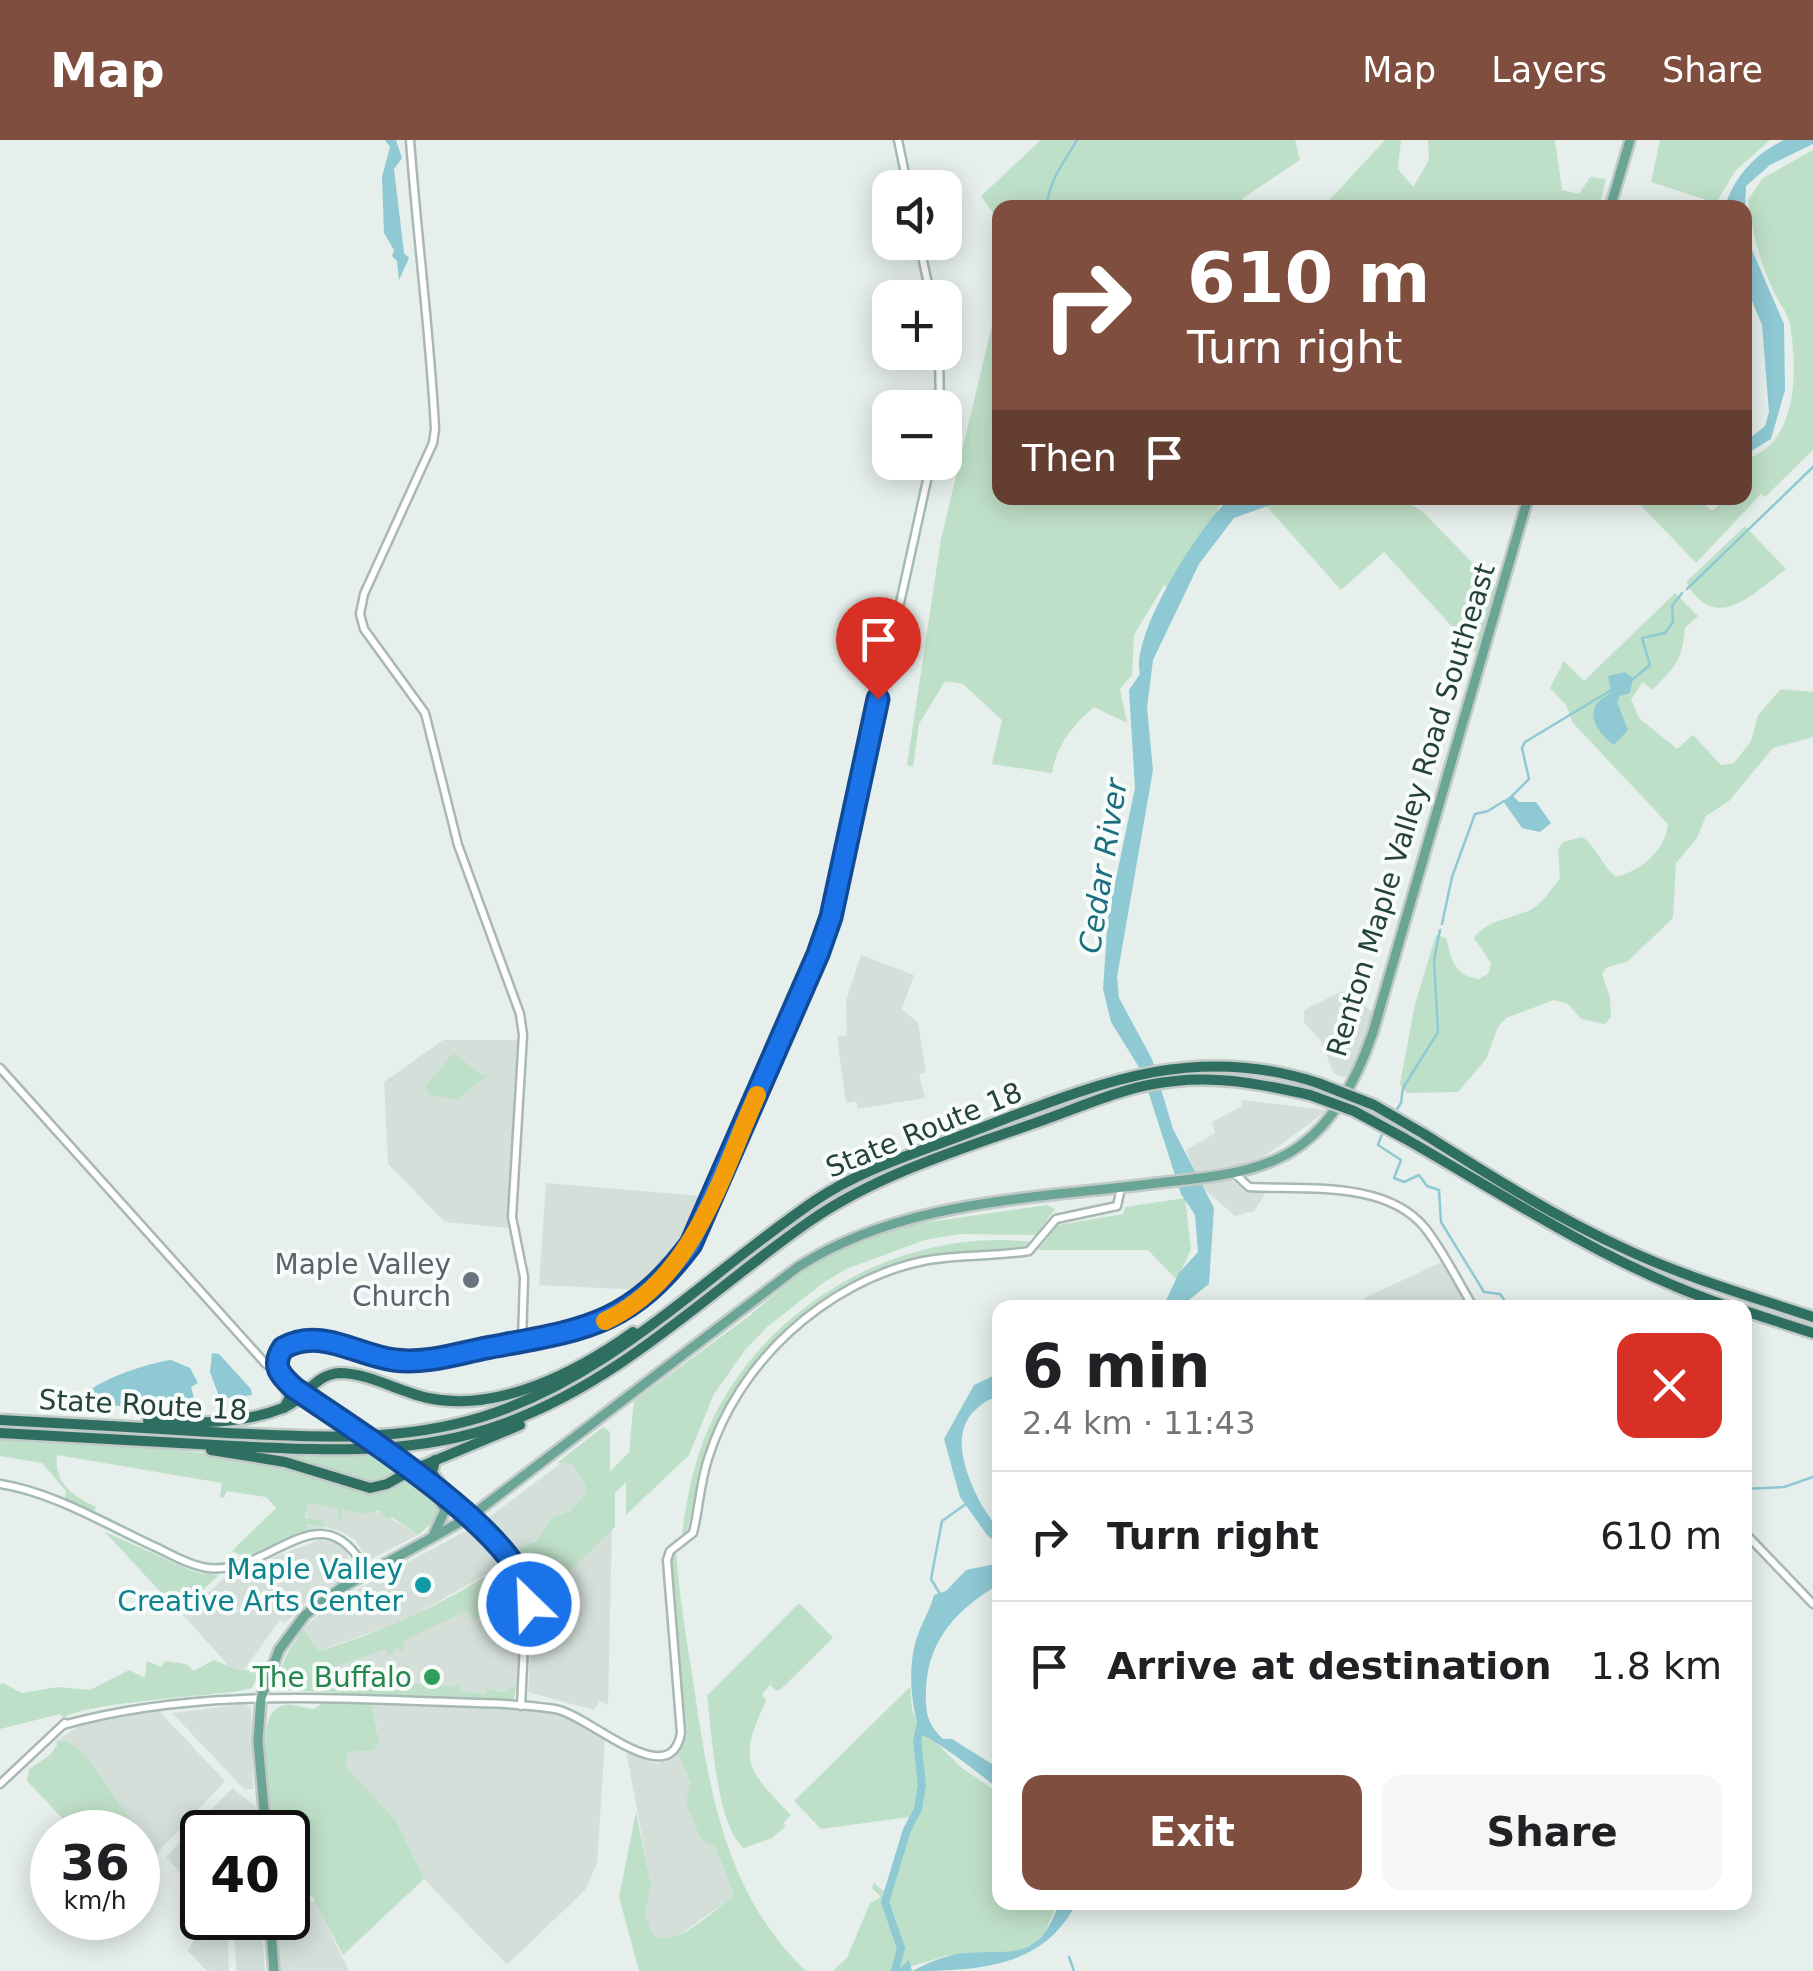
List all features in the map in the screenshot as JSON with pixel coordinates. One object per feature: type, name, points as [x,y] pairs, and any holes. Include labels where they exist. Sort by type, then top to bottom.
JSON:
[{"type":"highway","name":"State Route 18","points":[[1,1420],[325,1438],[420,1432],[482,1417],[544,1394],[620,1350],[818,1199],[864,1174],[1108,1081],[1182,1066],[1256,1068],[1318,1083],[1374,1105],[1545,1208],[1625,1249],[1709,1283],[1813,1317]]},
{"type":"highway","name":"State Route 18","points":[[0,1433],[341,1451],[440,1441],[498,1426],[554,1404],[639,1352],[787,1238],[851,1196],[1114,1094],[1187,1080],[1258,1084],[1310,1095],[1354,1111],[1559,1232],[1714,1300]]},
{"type":"highway","points":[[1,1420],[216,1422],[284,1408],[304,1396],[319,1380],[340,1374],[438,1400],[468,1401],[513,1392],[615,1344],[692,1293]]},
{"type":"highway","points":[[1752,1313],[1813,1333]]},
{"type":"highway","points":[[145,1442],[285,1462],[362,1488],[387,1484],[410,1470],[564,1405],[639,1352]]},
{"type":"highway","points":[[284,1408],[290,1398],[289,1385]]},
{"type":"highway","points":[[436,1459],[432,1473],[453,1500]]},
{"type":"main road","points":[[1612,200],[1630,140]]},
{"type":"main road","name":"Renton Maple Valley Road Southeast","points":[[264,1810],[258,1741],[261,1698],[273,1662],[298,1622],[326,1597],[471,1516],[786,1276],[834,1246],[874,1228],[922,1215],[1233,1172],[1285,1156],[1320,1129],[1363,1060],[1526,505]]},
{"type":"main road","points":[[428,1540],[440,1527],[446,1510],[430,1484]]},
{"type":"main road","points":[[272,1940],[274,1971]]},
{"type":"street","points":[[410,140],[410,183],[429,316],[435,429],[379,556],[360,614],[368,636],[425,713],[458,845],[520,1014],[523,1035],[512,1216],[524,1277],[522,1342]]},
{"type":"street","points":[[898,140],[904,170]]},
{"type":"street","points":[[265,1363],[295,1342],[319,1340],[405,1362],[590,1327],[626,1310],[652,1291],[691,1244],[809,980],[831,917],[926,480]]},
{"type":"street","points":[[0,1068],[265,1363],[304,1396],[453,1500],[527,1583],[521,1706]]},
{"type":"street","points":[[1233,1172],[1249,1186],[1323,1188],[1402,1208],[1430,1236],[1469,1300]]},
{"type":"street","points":[[103,1714],[313,1696],[521,1706],[576,1715],[647,1757],[660,1758],[672,1752],[681,1733],[667,1560],[670,1551],[693,1534],[708,1456],[728,1410],[756,1369],[795,1327],[850,1289],[922,1262],[1029,1251],[1056,1219],[1117,1206],[1120,1188]]},
{"type":"street","points":[[283,1348],[277,1368],[289,1385]]},
{"type":"street","points":[[0,1484],[78,1511],[204,1567],[238,1565],[305,1536],[323,1533],[348,1543],[368,1574]]},
{"type":"street","points":[[1752,1541],[1813,1604]]},
{"type":"street","points":[[63,1725],[124,1708]]},
{"type":"street","points":[[0,1784],[63,1725],[85,1712],[142,1709]]},
{"type":"shaded area","points":[[861,955],[914,975],[902,1009],[918,1023],[926,1072],[919,1075],[925,1098],[858,1109],[856,1101],[846,1103],[837,1037],[847,1035],[846,1001]]},
{"type":"shaded area","points":[[1346,990],[1375,1014],[1353,1069],[1345,1077],[1334,1074],[1321,1041],[1304,1022],[1304,1011]]},
{"type":"shaded area","points":[[443,1040],[518,1040],[508,1228],[445,1222],[388,1164],[384,1082]]},
{"type":"shaded area","points":[[1241,1100],[1328,1110],[1258,1161],[1195,1172],[1186,1150],[1215,1133],[1212,1122],[1242,1106]]},
{"type":"shaded area","points":[[1230,1179],[1243,1189],[1267,1191],[1254,1211],[1235,1216],[1200,1186]]},
{"type":"shaded area","points":[[546,1183],[701,1196],[674,1255],[643,1290],[539,1285]]},
{"type":"shaded area","points":[[1442,1262],[1466,1300],[1366,1300]]},
{"type":"shaded area","points":[[569,1457],[593,1491],[515,1557],[487,1519]]},
{"type":"shaded area","points":[[302,1502],[339,1509],[340,1521],[342,1510],[381,1512],[418,1535],[369,1560],[355,1540],[340,1531],[325,1527],[310,1530]]},
{"type":"shaded area","points":[[473,1527],[502,1562],[495,1569],[404,1621],[318,1651],[303,1629],[331,1604]]},
{"type":"shaded area","points":[[612,1527],[608,1705],[600,1701],[594,1710],[528,1692],[534,1594]]},
{"type":"shaded area","points":[[319,1540],[335,1542],[345,1550],[354,1570],[310,1599],[285,1623],[280,1620],[239,1677],[183,1615],[228,1575]]},
{"type":"shaded area","points":[[469,1610],[488,1613],[502,1637],[513,1630],[522,1639],[518,1686],[506,1692],[486,1688],[485,1694],[459,1691],[458,1686],[417,1684],[410,1679],[409,1666],[399,1669],[395,1681],[358,1686],[332,1678],[329,1668],[385,1648],[400,1648],[403,1638]]},
{"type":"shaded area","points":[[372,1702],[522,1709],[560,1715],[605,1740],[597,1864],[585,1890],[507,1965],[424,1879],[396,1822],[346,1768],[347,1752],[373,1751],[378,1733]]},
{"type":"shaded area","points":[[245,1704],[251,1708],[253,1789],[244,1789],[172,1713]]},
{"type":"shaded area","points":[[159,1711],[225,1781],[198,1810],[180,1810],[180,1829],[160,1850],[160,1810],[120,1810],[55,1742],[82,1724]]},
{"type":"shaded area","points":[[626,1751],[657,1764],[678,1754],[734,1896],[675,1938],[661,1940],[652,1935],[645,1915],[651,1885]]},
{"type":"shaded area","points":[[232,1788],[256,1810],[211,1810]]},
{"type":"shaded area","points":[[180,1842],[180,1872],[166,1857]]},
{"type":"shaded area","points":[[315,1901],[349,1971],[278,1971],[275,1940],[310,1940],[310,1902]]},
{"type":"shaded area","points":[[194,1940],[228,1940],[229,1971],[207,1971],[187,1950]]},
{"type":"shaded area","points":[[235,1940],[263,1940],[265,1971],[236,1971]]},
{"type":"green space","points":[[1041,140],[1295,140],[1300,160],[1243,200],[992,200],[992,212],[981,196]]},
{"type":"green space","points":[[1385,140],[1401,140],[1398,169],[1413,187],[1429,160],[1428,140],[1555,140],[1562,190],[1579,194],[1590,177],[1606,179],[1601,200],[1329,200]]},
{"type":"green space","points":[[1660,140],[1770,140],[1736,170],[1718,200],[1651,182]]},
{"type":"green space","points":[[1813,150],[1813,450],[1765,497],[1761,494],[1752,504],[1752,456],[1776,438],[1785,422],[1794,363],[1790,325],[1760,257],[1752,223],[1752,200],[1748,200],[1763,178]]},
{"type":"green space","points":[[992,325],[992,505],[1220,505],[1211,529],[1170,589],[1164,585],[1134,635],[1132,675],[1120,689],[1127,723],[1094,707],[1067,736],[1052,773],[992,764],[1002,720],[963,684],[945,681],[919,724],[913,767],[907,765],[941,539],[955,480],[962,480],[962,451]]},
{"type":"green space","points":[[1266,505],[1411,505],[1422,511],[1496,587],[1477,654],[1384,552],[1341,590]]},
{"type":"green space","points":[[1641,505],[1706,505],[1712,511],[1719,505],[1751,505],[1696,563]]},
{"type":"green space","points":[[1745,526],[1786,569],[1734,605],[1710,606],[1686,582]]},
{"type":"green space","points":[[1675,593],[1698,616],[1685,628],[1682,649],[1672,669],[1652,690],[1643,682],[1631,699],[1639,718],[1677,749],[1693,735],[1721,765],[1734,763],[1751,741],[1758,715],[1781,689],[1813,692],[1813,737],[1773,748],[1729,801],[1706,816],[1697,838],[1676,863],[1673,918],[1628,961],[1606,968],[1602,974],[1610,997],[1611,1017],[1605,1024],[1581,1019],[1568,1004],[1554,1000],[1506,1018],[1498,1027],[1486,1059],[1458,1092],[1407,1093],[1400,1084],[1415,1004],[1436,935],[1446,938],[1459,971],[1479,979],[1489,973],[1491,963],[1474,938],[1486,927],[1532,909],[1544,899],[1560,878],[1558,850],[1563,842],[1582,837],[1616,877],[1635,870],[1662,843],[1668,824],[1573,723],[1566,705],[1550,688],[1564,661],[1584,681]]},
{"type":"green space","points":[[453,1053],[485,1077],[456,1100],[429,1094],[425,1087]]},
{"type":"green space","points":[[1185,1198],[1191,1249],[1177,1280],[1148,1250],[1038,1250],[1058,1225],[1123,1214],[1125,1207]]},
{"type":"green space","points":[[1047,1205],[1055,1209],[1036,1235],[959,1234],[925,1240],[846,1269],[767,1327],[714,1394],[689,1455],[626,1515],[626,1482],[615,1493],[615,1527],[537,1603],[537,1593],[534,1594],[527,1573],[518,1577],[525,1588],[522,1639],[516,1640],[513,1631],[502,1637],[488,1614],[474,1621],[468,1610],[404,1641],[403,1652],[397,1648],[389,1656],[385,1649],[329,1669],[332,1677],[358,1686],[395,1681],[399,1668],[409,1665],[410,1679],[417,1684],[459,1686],[459,1691],[485,1694],[486,1688],[504,1692],[516,1685],[514,1700],[280,1690],[275,1682],[303,1629],[319,1651],[365,1635],[453,1595],[495,1570],[494,1566],[515,1557],[514,1551],[536,1541],[551,1519],[570,1511],[586,1494],[586,1485],[572,1463],[557,1463],[603,1427],[610,1432],[610,1472],[629,1452],[634,1401],[749,1316],[819,1257],[908,1225]]},
{"type":"green space","points":[[987,1240],[1033,1242],[928,1255],[892,1264],[825,1297],[795,1320],[744,1376],[724,1408],[705,1453],[687,1531],[682,1535],[696,1464],[715,1414],[750,1361],[781,1328],[856,1275],[898,1257],[942,1245]]},
{"type":"green space","points":[[0,1437],[133,1445],[262,1460],[365,1492],[407,1481],[432,1499],[440,1516],[418,1535],[392,1517],[387,1519],[380,1511],[369,1515],[343,1510],[338,1521],[338,1509],[307,1503],[305,1518],[325,1521],[324,1526],[307,1524],[310,1530],[244,1557],[232,1551],[276,1508],[266,1497],[227,1491],[224,1498],[220,1497],[222,1483],[57,1455],[62,1481],[96,1507],[94,1511],[65,1499],[66,1491],[42,1463],[0,1456]]},
{"type":"green space","points":[[245,1452],[376,1455],[399,1473],[368,1485]]},
{"type":"green space","points":[[105,1532],[195,1572],[219,1575],[179,1612]]},
{"type":"green space","points":[[676,1551],[700,1726],[726,1840],[757,1909],[806,1971],[639,1971],[619,1897],[636,1812],[651,1885],[645,1915],[653,1935],[663,1938],[684,1933],[734,1896],[715,1847],[701,1839],[686,1803],[690,1783],[678,1754],[687,1735],[670,1567]]},
{"type":"green space","points":[[799,1603],[833,1638],[781,1689],[777,1691],[770,1685],[762,1694],[766,1701],[751,1738],[751,1763],[764,1786],[791,1815],[783,1823],[786,1826],[772,1838],[744,1848],[735,1837],[721,1800],[707,1696]]},
{"type":"green space","points":[[214,1660],[240,1671],[262,1667],[252,1688],[240,1691],[119,1704],[0,1729],[3,1683],[22,1693],[58,1687],[90,1690],[129,1670],[145,1678],[147,1661],[161,1667],[165,1661],[186,1664],[194,1671]]},
{"type":"green space","points":[[910,1687],[919,1726],[962,1768],[992,1789],[992,1910],[1055,1910],[1045,1932],[1035,1944],[1019,1952],[949,1955],[896,1971],[833,1971],[847,1958],[870,1903],[881,1897],[872,1888],[874,1882],[883,1891],[887,1887],[909,1817],[821,1829],[794,1801]]},
{"type":"green space","points":[[326,1701],[372,1702],[379,1743],[373,1751],[347,1752],[346,1767],[396,1821],[424,1879],[343,1955],[310,1896],[310,1810],[270,1810],[265,1748],[270,1718],[281,1706],[314,1709]]},
{"type":"green space","points":[[67,1741],[87,1758],[124,1810],[55,1810],[27,1781],[29,1769],[50,1755],[59,1742]]},
{"type":"water","points":[[385,140],[396,140],[402,158],[394,169],[404,253],[409,258],[399,280],[394,250],[384,233],[382,177],[390,147]]},
{"type":"water","points":[[1784,140],[1813,140],[1813,144],[1770,165],[1746,186],[1745,200],[1728,200],[1747,168]]},
{"type":"water","points":[[1752,250],[1784,324],[1785,390],[1771,439],[1752,451],[1752,436],[1765,426],[1769,412],[1762,325],[1752,301]]},
{"type":"water","name":"Cedar River","points":[[1224,505],[1270,505],[1234,518],[1199,564],[1153,660],[1147,708],[1153,770],[1117,977],[1119,998],[1152,1059],[1173,1129],[1214,1208],[1209,1284],[1189,1300],[1166,1300],[1179,1273],[1198,1252],[1195,1215],[1181,1194],[1142,1072],[1111,1022],[1103,989],[1108,917],[1135,788],[1129,690],[1140,674],[1140,656],[1156,608],[1186,555]]},
{"type":"water","points":[[1625,672],[1633,678],[1630,693],[1620,696],[1617,702],[1628,730],[1614,745],[1600,732],[1593,714],[1598,702],[1611,692],[1608,676]]},
{"type":"water","points":[[1512,795],[1519,802],[1536,802],[1551,823],[1540,832],[1522,828],[1503,801]]},
{"type":"water","points":[[212,1353],[219,1354],[252,1395],[220,1399],[210,1372]]},
{"type":"water","points":[[171,1360],[190,1368],[198,1383],[191,1387],[195,1402],[189,1409],[77,1404],[104,1382]]},
{"type":"water","points":[[992,1376],[992,1399],[983,1403],[967,1421],[962,1453],[992,1521],[992,1539],[960,1497],[944,1439],[974,1385]]},
{"type":"water","points":[[992,1565],[992,1590],[959,1615],[939,1640],[928,1671],[927,1711],[933,1728],[943,1739],[952,1739],[992,1764],[992,1785],[922,1735],[913,1701],[913,1651],[934,1595],[946,1591],[966,1570]]},
{"type":"water","points":[[1056,1910],[1072,1910],[1045,1942],[1024,1954],[1002,1962],[912,1971],[957,1954],[1020,1950],[1041,1937]]},
{"type":"water","points":[[909,1960],[912,1971],[897,1971]]},
{"type":"waterway","points":[[1047,200],[1054,179],[1077,140]]},
{"type":"waterway","points":[[1687,589],[1813,467]]},
{"type":"waterway","points":[[1633,679],[1650,665],[1642,638],[1665,633],[1673,622],[1672,606],[1682,593]]},
{"type":"waterway","points":[[1511,797],[1529,779],[1522,748],[1525,742],[1613,689]]},
{"type":"waterway","points":[[1442,924],[1452,877],[1475,814],[1504,801]]},
{"type":"waterway","points":[[1394,1114],[1401,1103],[1403,1088],[1438,1032],[1434,960],[1440,930]]},
{"type":"waterway","points":[[1384,1129],[1378,1145],[1401,1160],[1394,1178],[1404,1182],[1419,1175],[1427,1186],[1439,1190],[1441,1222],[1484,1292],[1500,1294],[1504,1300]]},
{"type":"waterway","points":[[1752,1489],[1784,1487],[1813,1477]]},
{"type":"waterway","points":[[940,1594],[931,1579],[942,1521],[966,1504]]},
{"type":"waterway","name":"Cedar River","points":[[895,1971],[901,1948],[885,1902],[907,1830],[918,1809],[922,1785],[917,1741],[921,1723]]},
{"type":"waterway","points":[[1069,1957],[1074,1971]]},
{"type":"slow traffic","points":[[605,1321],[642,1300],[691,1244],[757,1095]]},
{"type":"place","name":"Maple Valley Church","points":[[471,1280]]},
{"type":"place","name":"Maple Valley Creative Arts Center","points":[[423,1585]]},
{"type":"place","name":"The Buffalo","points":[[432,1677]]},
{"type":"route","points":[[529,1604],[523,1574],[471,1516],[294,1388],[278,1372],[277,1359],[283,1348],[308,1340],[336,1343],[405,1362],[522,1342],[602,1322],[642,1300],[662,1281],[691,1244],[809,980],[831,917],[878,699]]}]
